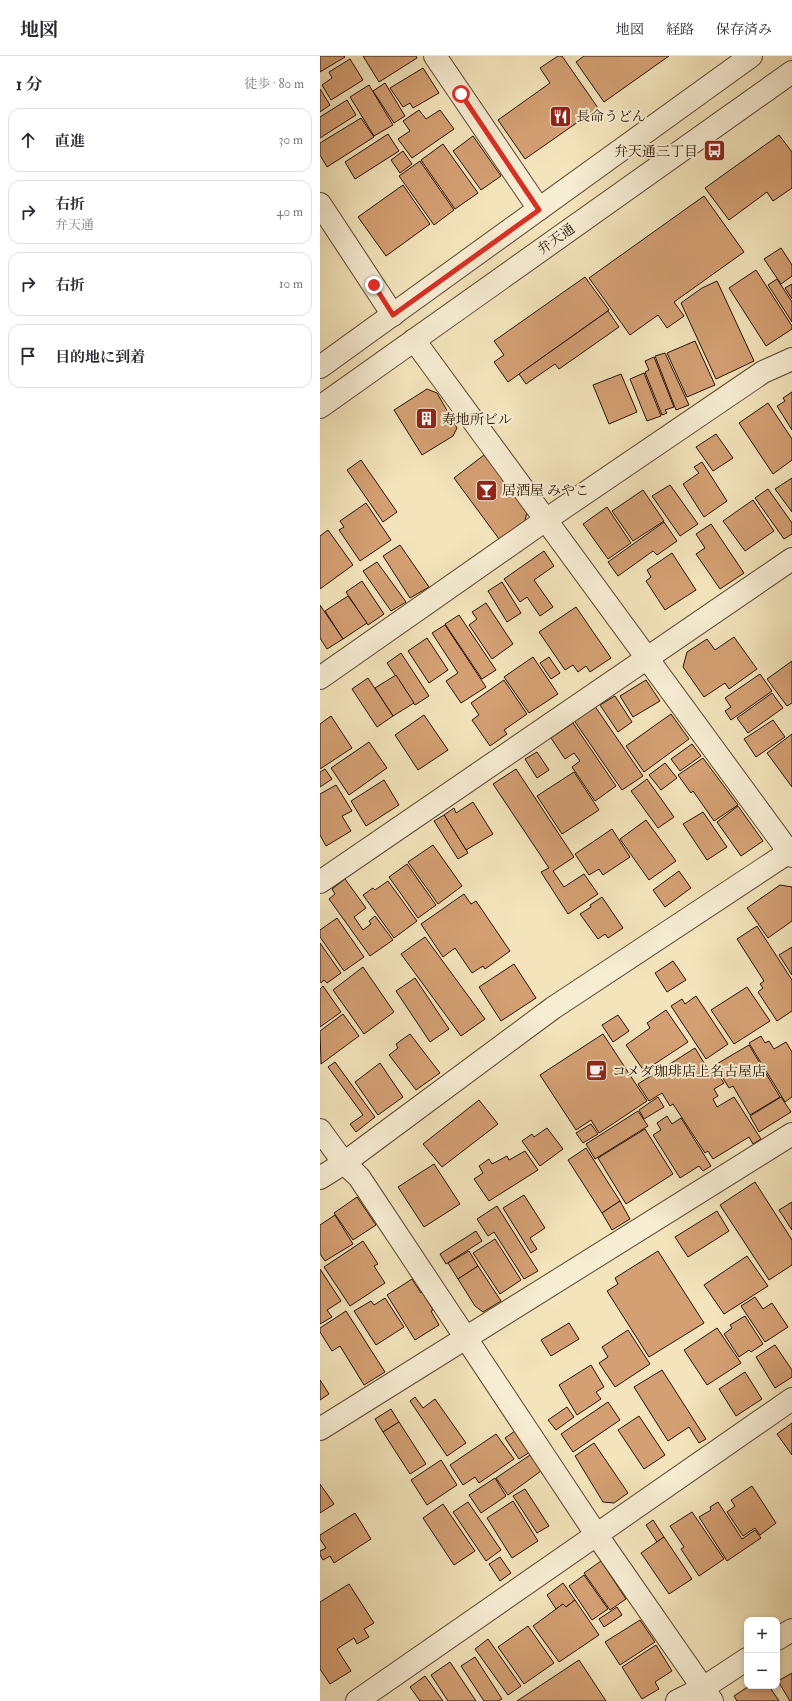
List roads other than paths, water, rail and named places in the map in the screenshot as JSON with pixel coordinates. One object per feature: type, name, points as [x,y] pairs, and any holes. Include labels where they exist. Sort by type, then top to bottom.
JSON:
[{"type":"street","points":[[435,56],[539,210]]},
{"type":"street","points":[[320,367],[751,56]]},
{"type":"street","name":"弁天通","points":[[320,407],[792,72]]},
{"type":"street","points":[[320,204],[393,315]]},
{"type":"street","points":[[320,1178],[344,1163],[553,1008],[790,854],[414,340]]},
{"type":"street","points":[[320,678],[546,519],[763,372],[792,359]]},
{"type":"street","points":[[320,882],[648,659],[792,559]]},
{"type":"street","points":[[320,1130],[344,1163],[360,1177],[596,1534],[708,1694]]},
{"type":"street","points":[[320,1429],[792,1134]]},
{"type":"street","points":[[357,1701],[792,1399]]},
{"type":"street","points":[[780,1637],[792,1630]]},
{"type":"street","points":[[677,1701],[708,1694],[744,1662]]},
{"type":"place","name":"長命うどん","points":[[561,116]]},
{"type":"place","name":"弁天通三丁目","points":[[714,151]]},
{"type":"place","name":"寿地所ビル","points":[[426,419]]},
{"type":"place","name":"居酒屋 みやこ","points":[[487,490]]},
{"type":"place","name":"コメダ珈琲店上名古屋店","points":[[596,1071]]}]
